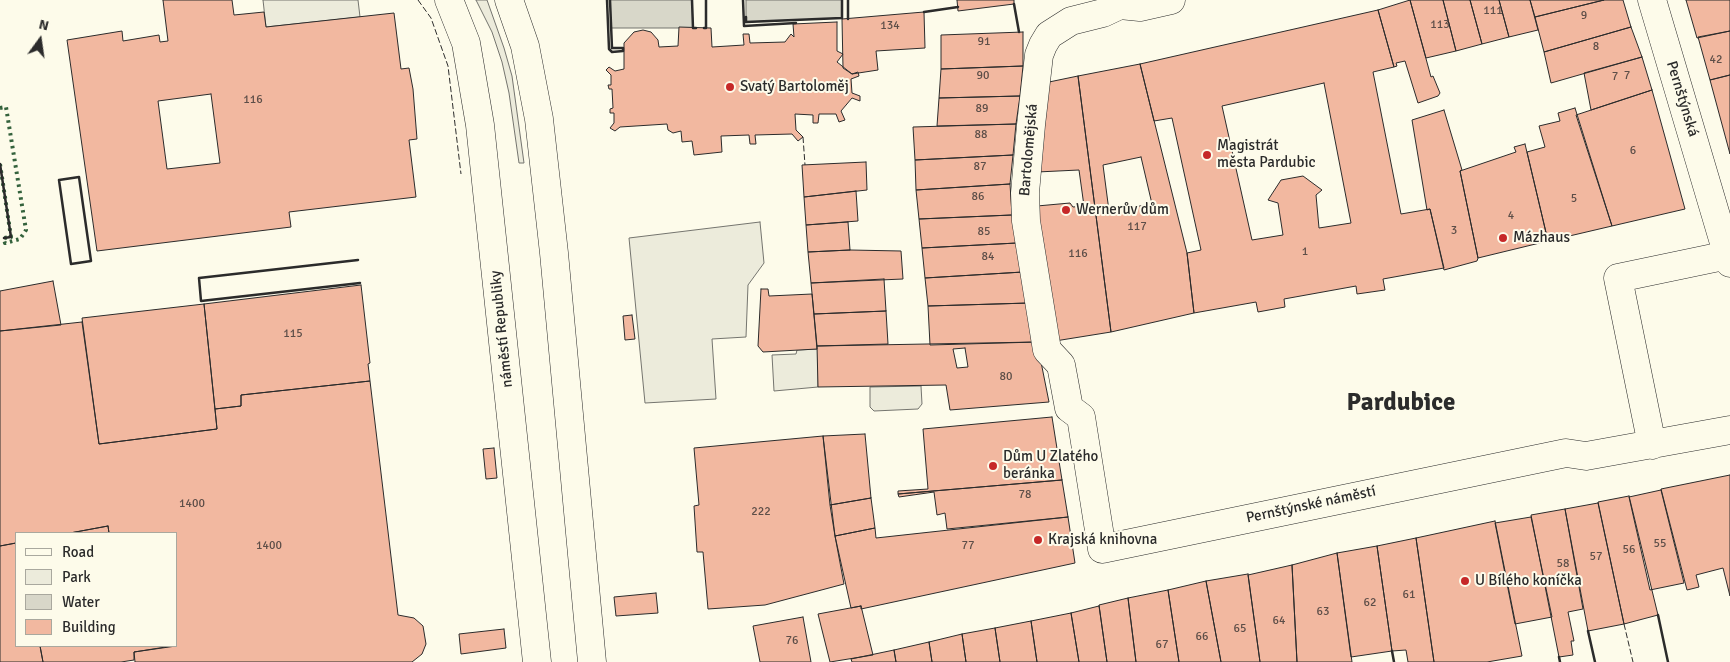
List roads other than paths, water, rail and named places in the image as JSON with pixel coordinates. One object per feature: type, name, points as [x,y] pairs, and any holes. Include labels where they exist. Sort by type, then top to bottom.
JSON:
[{"type":"street","name":"náměstí Republiky","points":[[449,0],[466,43],[480,125],[538,662]]},
{"type":"street","points":[[1118,2],[1140,7],[1171,0]]},
{"type":"street","name":"Pernštýnská","points":[[1652,0],[1729,259]]},
{"type":"street","points":[[513,2],[530,68],[539,119],[554,253],[592,662]]},
{"type":"street","name":"Bartolomějská","points":[[1047,350],[1025,207],[1030,125],[1039,55],[1049,35],[1057,28],[1070,21],[1103,13],[1118,2]]},
{"type":"street","points":[[1652,445],[1618,278],[1729,259]]},
{"type":"street","name":"Pernštýnské náměstí","points":[[1047,350],[1061,365],[1069,408],[1081,417],[1102,549],[1566,453],[1586,456],[1730,430]]},
{"type":"water","points":[[610,0],[692,0],[693,28],[611,28]]},
{"type":"water","points":[[746,0],[842,0],[842,18],[746,22]]},
{"type":"place","name":"Svatý Bartoloměj","points":[[730,87]]},
{"type":"place","name":"Magistrát města Pardubic","points":[[1207,155]]},
{"type":"place","name":"Wernerův dům","points":[[1066,210]]},
{"type":"place","name":"Mázhaus","points":[[1503,238]]},
{"type":"place","name":"Dům U Zlatého beránka","points":[[993,466]]},
{"type":"place","name":"Krajská knihovna","points":[[1038,540]]},
{"type":"place","name":"U Bílého koníčka","points":[[1465,581]]},
{"type":"district","name":"Pardubice","points":[[1401,403]]}]
